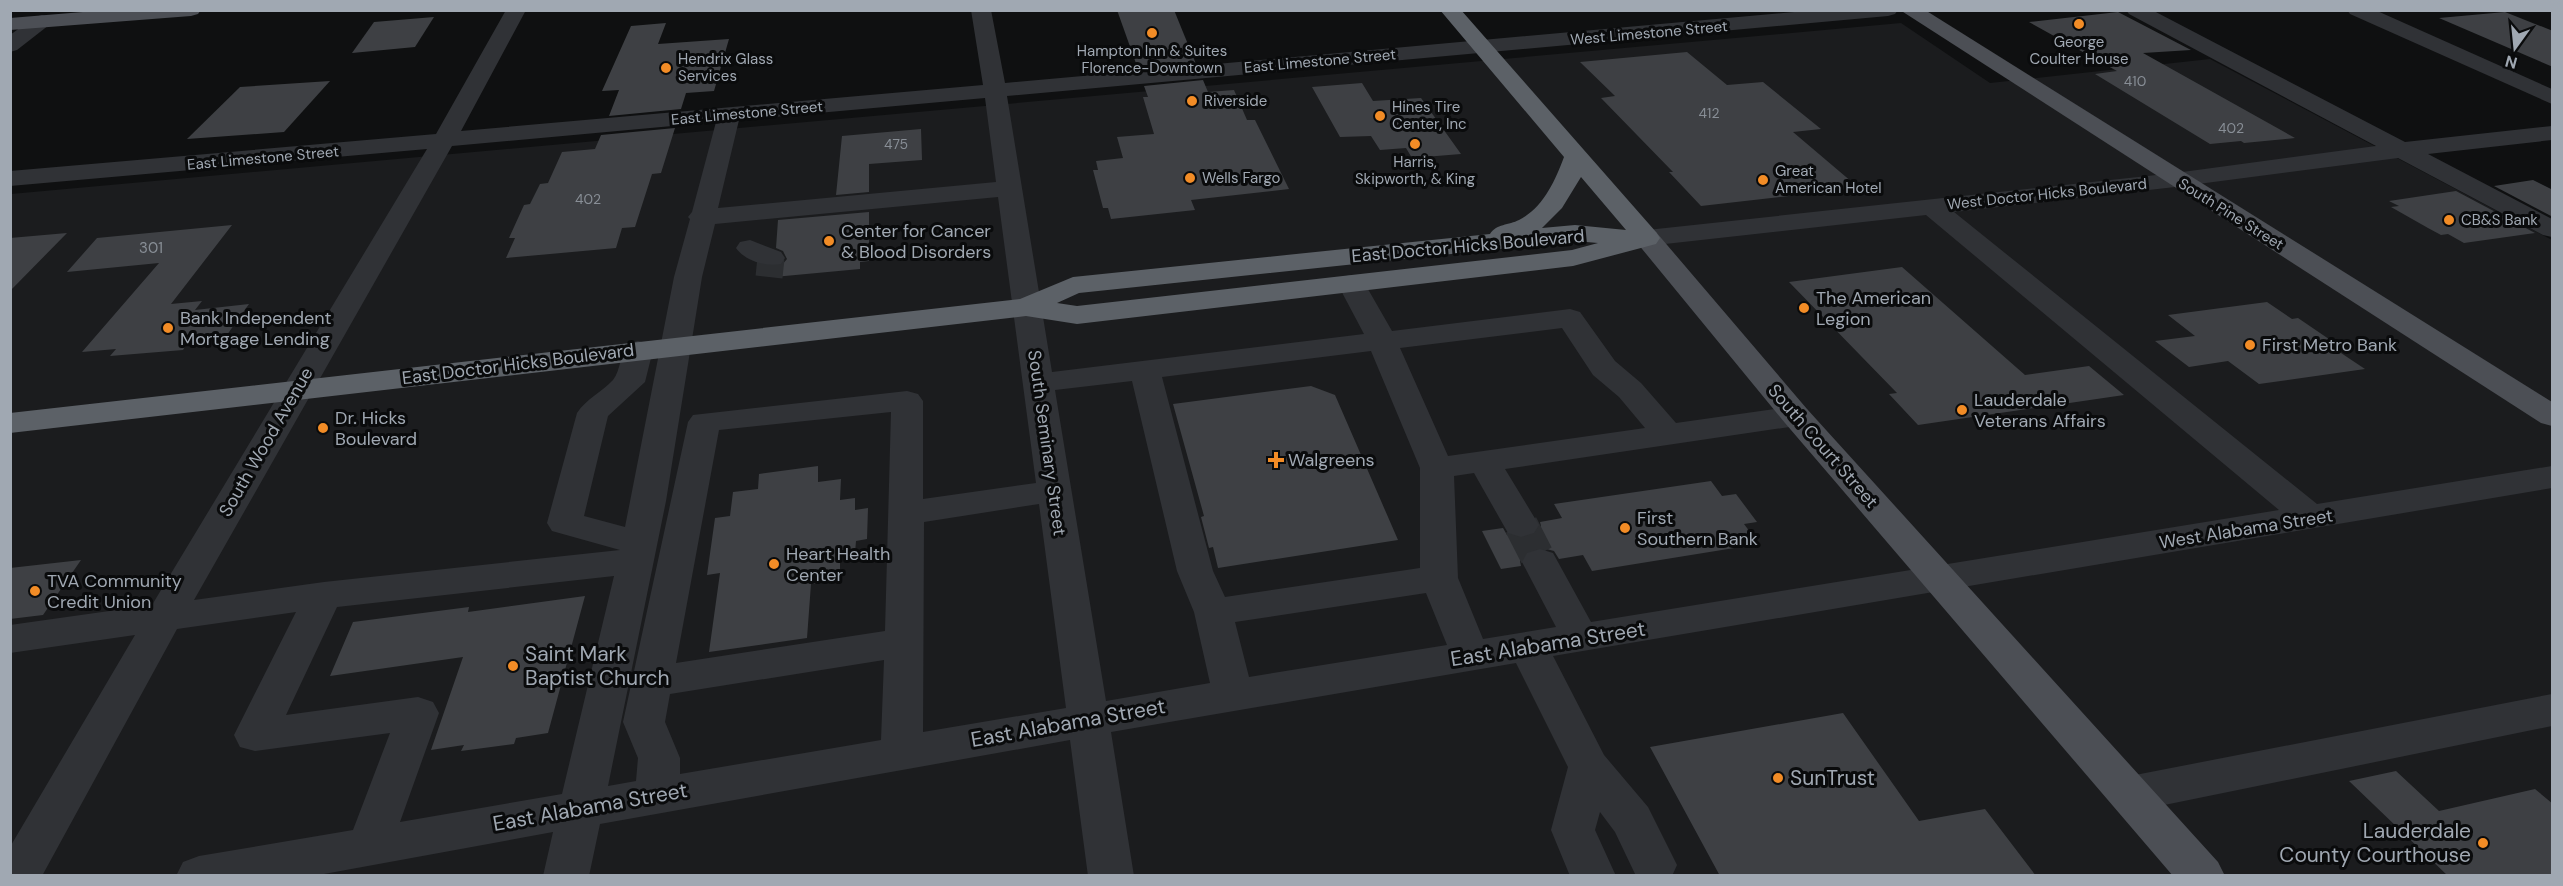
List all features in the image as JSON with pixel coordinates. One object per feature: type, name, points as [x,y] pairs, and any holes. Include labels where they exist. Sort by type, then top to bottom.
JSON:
[{"type":"highway","name":"South Court Street","points":[[1450,10],[1647,238]]},
{"type":"highway","points":[[1480,243],[1530,225],[1542,215],[1569,178],[1576,157]]},
{"type":"highway","name":"East Doctor Hicks Boulevard","points":[[1026,307],[1073,285],[1575,233],[1647,238]]},
{"type":"highway","name":"East Doctor Hicks Boulevard","points":[[10,423],[1026,307],[1077,315],[1573,258],[1647,238]]},
{"type":"main road","points":[[10,24],[191,10]]},
{"type":"main road","name":"South Pine Street","points":[[1910,10],[2175,180],[2553,416]]},
{"type":"main road","name":"South Court Street","points":[[1647,238],[1796,416],[2202,876]]},
{"type":"street","name":"South Wood Avenue","points":[[18,876],[296,390],[443,142],[516,10]]},
{"type":"street","name":"South Seminary Street","points":[[981,10],[995,90],[1111,876]]},
{"type":"street","name":"West Limestone Street","points":[[1483,48],[1888,10]]},
{"type":"street","points":[[2136,10],[2553,229]]},
{"type":"street","points":[[2357,10],[2553,97]]},
{"type":"street","points":[[10,46],[42,21]]},
{"type":"street","name":"East Limestone Street","points":[[10,179],[443,142],[1262,65],[1483,48]]},
{"type":"street","points":[[566,876],[651,490],[688,277],[729,115]]},
{"type":"street","name":"West Doctor Hicks Boulevard","points":[[1647,238],[2175,180],[2400,150],[2553,133]]},
{"type":"street","points":[[702,217],[1009,188]]},
{"type":"street","points":[[1932,207],[2311,518]]},
{"type":"street","points":[[1351,283],[1382,341],[1437,468],[1439,578],[1471,657]]},
{"type":"street","points":[[1038,383],[1570,318],[1604,368],[1630,390],[1668,435]]},
{"type":"street","points":[[637,552],[565,523],[593,413],[629,382],[638,350]]},
{"type":"street","points":[[1145,371],[1195,571],[1213,612],[1233,694]]},
{"type":"street","points":[[657,796],[659,758],[644,722],[704,422],[907,401],[902,753]]},
{"type":"street","points":[[1437,468],[1796,416]]},
{"type":"street","points":[[1484,462],[1521,525]]},
{"type":"street","name":"West Alabama Street","points":[[1939,580],[2553,477]]},
{"type":"street","points":[[906,513],[1054,491]]},
{"type":"street","points":[[10,639],[637,552]]},
{"type":"street","points":[[1540,562],[1581,638]]},
{"type":"street","points":[[1213,612],[1439,578]]},
{"type":"street","name":"East Alabama Street","points":[[199,876],[370,844],[657,796],[1233,694],[1939,580]]},
{"type":"street","points":[[324,596],[255,735],[418,713],[370,844]]},
{"type":"street","points":[[653,682],[904,642]]},
{"type":"street","points":[[1528,647],[1589,767],[1632,820],[1654,865]]},
{"type":"street","points":[[2130,794],[2553,710]]},
{"type":"street","points":[[1589,767],[1573,830],[1593,876]]},
{"type":"shaded area","points":[[1901,23],[1990,83],[2210,59],[2552,240],[2552,875],[11,876],[11,194]]},
{"type":"building","name":"Hampton Inn & Suites Florence-Downtown","points":[[1117,10],[1174,10],[1196,64],[1138,69]]},
{"type":"building","points":[[2118,12],[2191,50],[2143,53],[2295,138],[2210,144],[2095,74],[2117,71],[2029,22]]},
{"type":"building","points":[[2505,12],[2553,31],[2553,67],[2439,18]]},
{"type":"building","points":[[434,17],[415,47],[352,53],[374,22]]},
{"type":"building","name":"Hendrix Glass Services","points":[[666,23],[658,44],[729,39],[714,91],[686,93],[681,109],[609,116],[619,90],[602,91],[631,26]]},
{"type":"building","points":[[1687,52],[1727,85],[1763,82],[1821,129],[1793,132],[1859,188],[1701,206],[1669,172],[1673,172],[1601,98],[1615,96],[1580,62]]},
{"type":"building","points":[[1203,80],[1208,92],[1234,90],[1247,120],[1255,120],[1289,189],[1191,200],[1195,210],[1111,219],[1108,208],[1103,208],[1093,170],[1098,170],[1096,161],[1123,158],[1117,137],[1154,134],[1143,97],[1148,97],[1144,86]]},
{"type":"building","points":[[330,81],[284,132],[187,139],[240,87]]},
{"type":"building","points":[[1362,83],[1373,101],[1421,98],[1461,154],[1412,158],[1406,148],[1380,150],[1371,136],[1340,137],[1312,87]]},
{"type":"building","points":[[675,128],[661,173],[652,174],[635,227],[622,228],[616,248],[506,258],[515,238],[509,238],[524,205],[530,204],[540,184],[548,183],[562,152],[595,149],[601,135]]},
{"type":"building","points":[[921,129],[922,160],[869,164],[869,192],[836,195],[842,136]]},
{"type":"building","points":[[2533,180],[2553,190],[2553,217],[2494,186]]},
{"type":"building","name":"CB&S Bank","points":[[2456,191],[2535,233],[2464,243],[2448,234],[2441,235],[2428,228],[2391,207],[2399,206],[2389,201]]},
{"type":"building","name":"Center for Cancer & Blood Disorders","points":[[869,212],[869,261],[860,262],[860,269],[774,277],[774,267],[781,266],[787,259],[783,251],[776,248],[778,220]]},
{"type":"building","points":[[232,225],[171,304],[202,301],[195,310],[249,304],[224,339],[188,342],[183,350],[110,356],[116,349],[82,352],[159,263],[67,272],[97,238]]},
{"type":"building","points":[[67,233],[10,291],[10,238]]},
{"type":"building","points":[[1902,267],[2025,375],[2089,366],[2124,395],[1918,425],[1889,394],[1897,393],[1789,282]]},
{"type":"building","name":"First Metro Bank","points":[[2267,302],[2292,319],[2298,318],[2345,350],[2338,351],[2365,369],[2259,384],[2228,361],[2189,367],[2155,341],[2195,336],[2168,315]]},
{"type":"building","name":"Walgreens","points":[[1311,386],[1335,395],[1398,540],[1218,568],[1213,547],[1209,548],[1201,517],[1204,516],[1173,404]]},
{"type":"building","name":"Heart Health Center","points":[[818,466],[818,482],[841,479],[840,500],[855,498],[855,510],[868,508],[867,539],[856,541],[855,553],[840,555],[840,580],[811,584],[807,638],[709,652],[720,573],[707,575],[715,518],[730,516],[733,492],[758,489],[759,474]]},
{"type":"building","name":"First Southern Bank","points":[[1711,481],[1722,496],[1736,494],[1757,522],[1744,524],[1759,544],[1592,571],[1583,555],[1559,559],[1554,551],[1539,547],[1525,552],[1520,561],[1521,566],[1501,569],[1482,531],[1503,528],[1507,535],[1522,539],[1536,534],[1541,526],[1540,522],[1562,518],[1554,504]]},
{"type":"building","name":"TVA Community Credit Union","points":[[81,560],[43,615],[10,619],[10,568]]},
{"type":"building","name":"Saint Mark Baptist Church","points":[[585,596],[548,733],[516,738],[514,744],[461,751],[464,745],[431,750],[463,657],[330,676],[353,622],[469,607],[468,612]]},
{"type":"building","name":"SunTrust","points":[[1843,713],[1919,821],[1985,809],[2036,876],[1720,876],[1650,747]]},
{"type":"building","name":"Lauderdale County Courthouse","points":[[2396,771],[2439,811],[2535,789],[2553,804],[2553,876],[2448,876],[2349,781]]},
{"type":"tunnel","points":[[769,277],[771,258]]},
{"type":"tunnel","points":[[1521,525],[1540,562]]},
{"type":"place","name":"George Coulter House","points":[[2079,24]]},
{"type":"place","name":"Hampton Inn & Suites Florence-Downtown","points":[[1152,33]]},
{"type":"place","name":"Hendrix Glass Services","points":[[666,68]]},
{"type":"place","name":"Riverside","points":[[1192,101]]},
{"type":"place","name":"Hines Tire Center, Inc","points":[[1380,116]]},
{"type":"place","name":"Harris, Skipworth, & King","points":[[1415,144]]},
{"type":"place","name":"Wells Fargo","points":[[1190,178]]},
{"type":"place","name":"Great American Hotel","points":[[1763,180]]},
{"type":"place","name":"CB&S Bank","points":[[2449,220]]},
{"type":"place","name":"Center for Cancer & Blood Disorders","points":[[829,241]]},
{"type":"place","name":"The American Legion","points":[[1804,308]]},
{"type":"place","name":"Bank Independent Mortgage Lending","points":[[168,328]]},
{"type":"place","name":"First Metro Bank","points":[[2250,345]]},
{"type":"place","name":"Lauderdale Veterans Affairs","points":[[1962,410]]},
{"type":"place","name":"Dr. Hicks Boulevard","points":[[323,428]]},
{"type":"place","name":"Walgreens","points":[[1276,460]]},
{"type":"place","name":"First Southern Bank","points":[[1625,528]]},
{"type":"place","name":"Heart Health Center","points":[[774,564]]},
{"type":"place","name":"TVA Community Credit Union","points":[[35,591]]},
{"type":"place","name":"Saint Mark Baptist Church","points":[[513,666]]},
{"type":"place","name":"SunTrust","points":[[1778,778]]},
{"type":"place","name":"Lauderdale County Courthouse","points":[[2483,843]]}]
